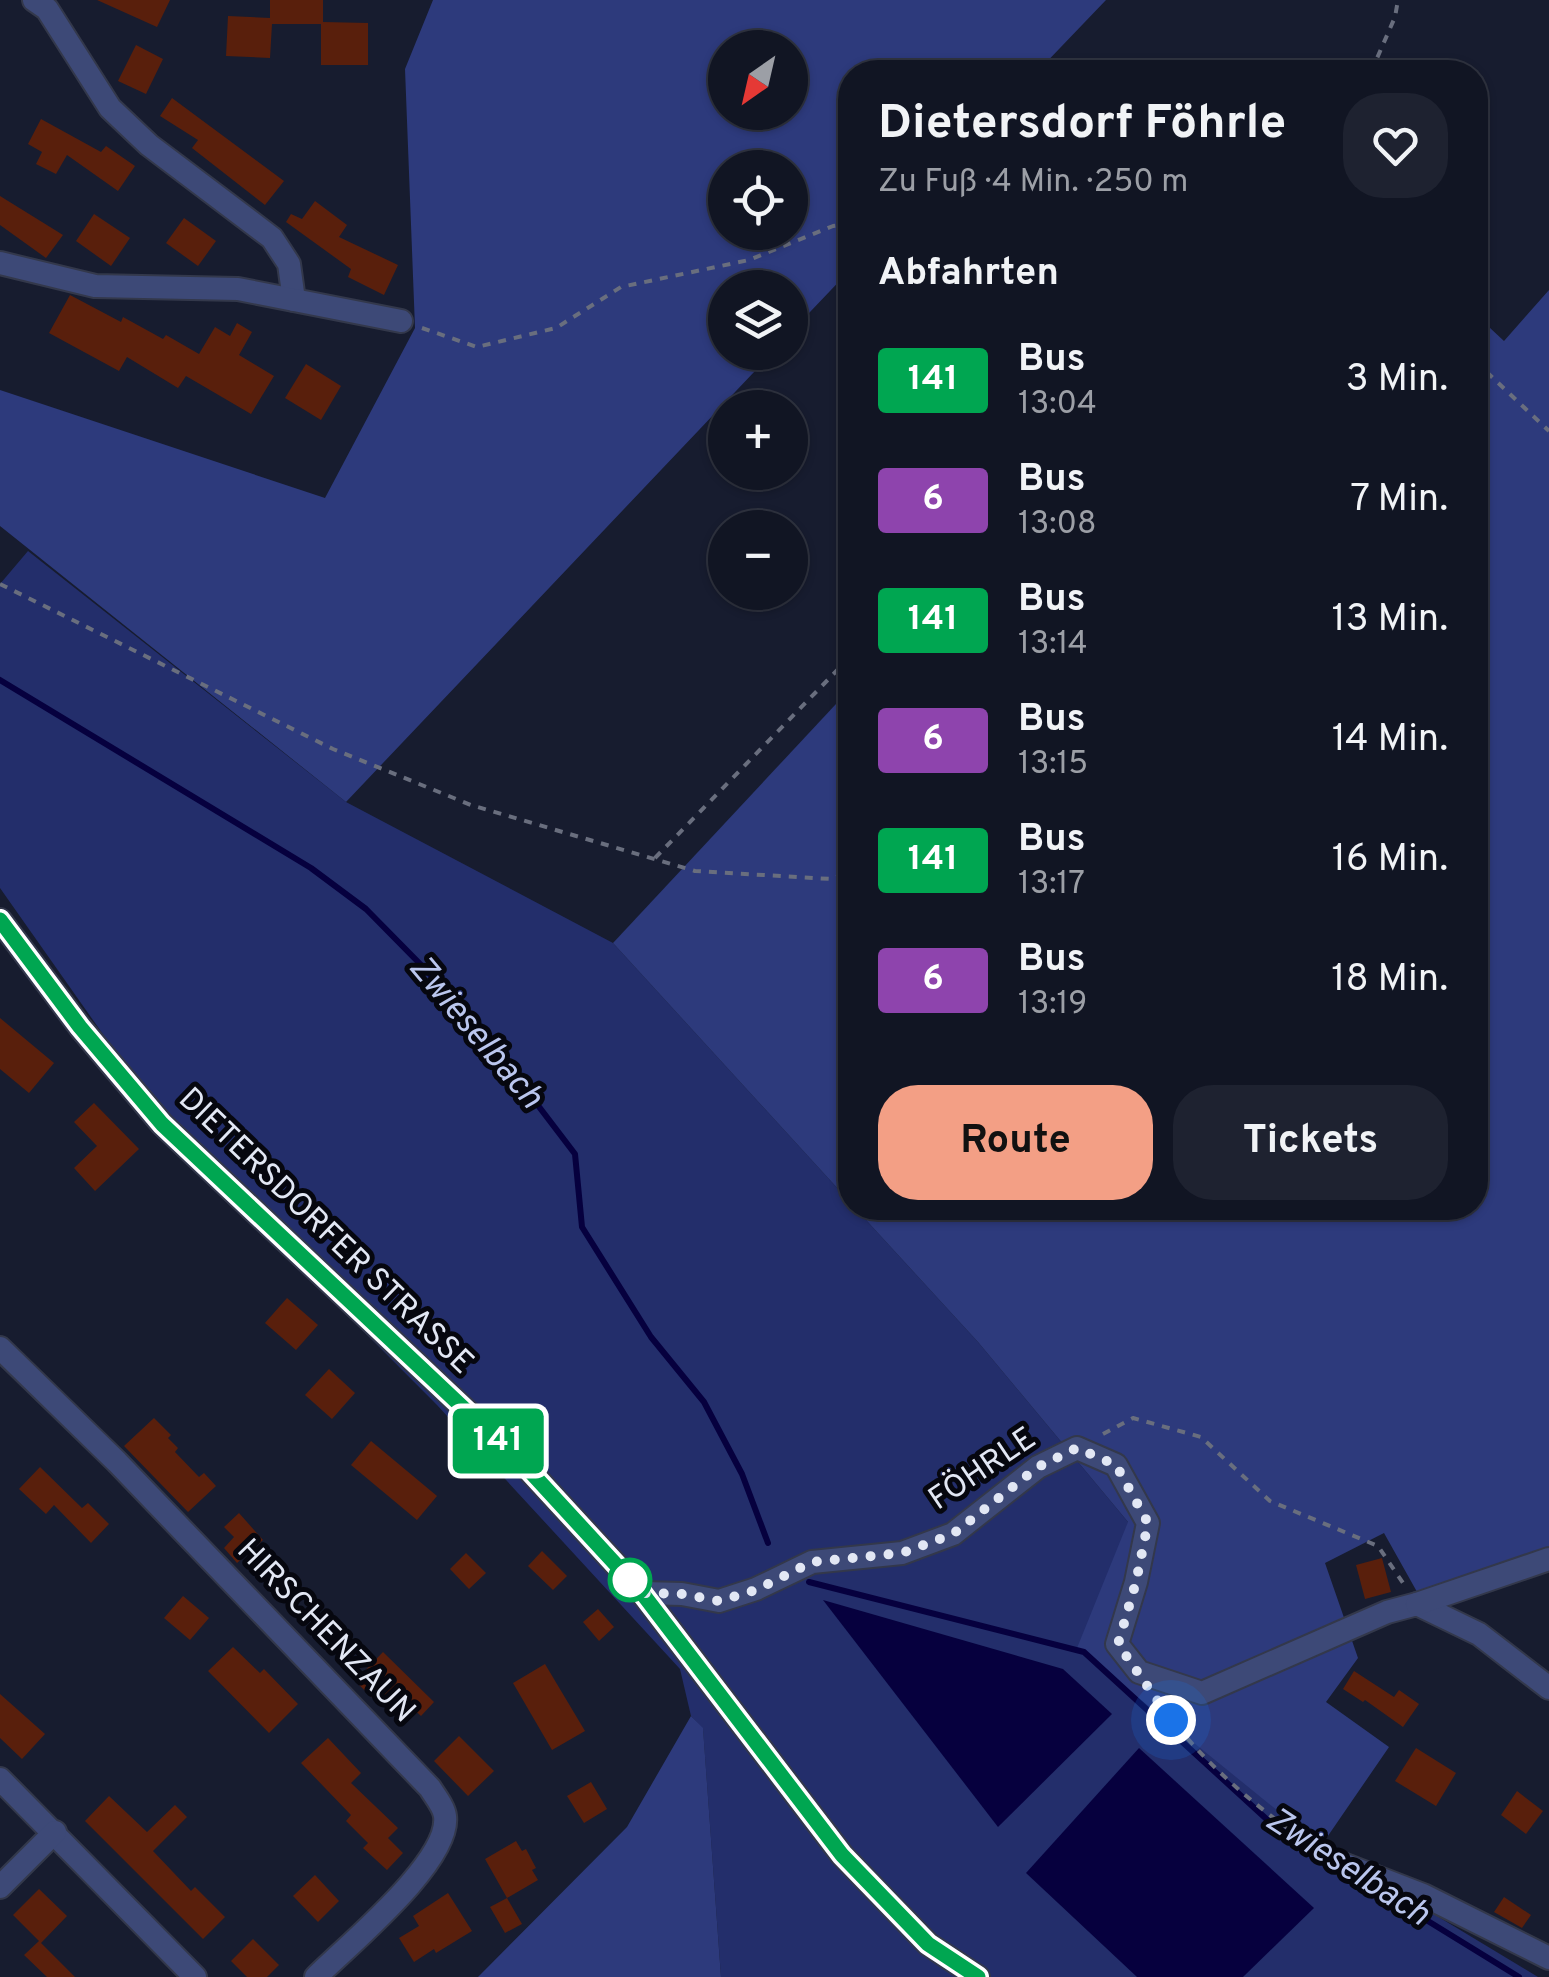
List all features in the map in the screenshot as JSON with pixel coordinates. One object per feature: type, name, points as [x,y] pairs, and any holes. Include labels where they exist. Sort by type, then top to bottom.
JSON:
[{"type":"street","points":[[34,0],[47,9],[110,108],[149,146],[272,238],[289,264],[294,300]]},
{"type":"street","points":[[0,263],[95,286],[238,290],[401,321]]},
{"type":"street","name":"DIETERSDORFER STRASSE","points":[[0,920],[80,1027],[162,1124],[527,1468],[642,1593],[842,1855],[928,1944],[978,1977]]},
{"type":"street","name":"HIRSCHENZAUN","points":[[0,1348],[117,1462],[430,1788],[445,1814],[442,1842],[427,1867],[316,1977]]},
{"type":"street","name":"FÖHRLE","points":[[642,1593],[682,1594],[719,1601],[756,1590],[812,1562],[902,1553],[953,1534],[1038,1467],[1077,1448],[1116,1465],[1148,1523],[1118,1644],[1139,1672]]},
{"type":"street","points":[[1139,1672],[1202,1694],[1387,1612],[1549,1560]]},
{"type":"street","points":[[1417,1604],[1479,1634],[1549,1688]]},
{"type":"street","points":[[0,1779],[195,1977]]},
{"type":"street","points":[[0,1887],[55,1832]]},
{"type":"street","points":[[1344,1864],[1422,1895],[1549,1958]]},
{"type":"path","points":[[1376,60],[1398,0]]},
{"type":"path","points":[[401,321],[477,347],[556,328],[621,286],[749,260],[838,225]]},
{"type":"path","points":[[1488,373],[1549,430]]},
{"type":"path","points":[[0,584],[332,750],[471,805],[695,872],[838,876]]},
{"type":"path","points":[[655,858],[838,669]]},
{"type":"path","points":[[1077,1448],[1132,1418],[1201,1437],[1270,1501],[1378,1546],[1417,1604]]},
{"type":"path","points":[[1139,1672],[1184,1738],[1269,1814],[1344,1864]]},
{"type":"shaded area","points":[[433,0],[1106,0],[1048,60],[838,60],[838,283],[808,314],[808,270],[708,270],[708,370],[756,370],[737,390],[708,390],[708,420],[346,802],[0,526],[0,390],[325,498],[415,328],[405,69]]},
{"type":"shaded area","points":[[1549,290],[1549,1559],[1421,1599],[1384,1533],[1325,1563],[1358,1658],[1326,1702],[1389,1747],[1321,1846],[1077,1648],[1128,1522],[978,1342],[866,1220],[1488,1220],[1488,326],[1504,341]]},
{"type":"shaded area","points":[[28,551],[346,802],[613,943],[838,1189],[838,1220],[866,1220],[978,1342],[1128,1522],[1321,1846],[1538,1977],[721,1977],[703,1729],[691,1716],[680,1669],[437,1405],[188,1155],[0,888],[0,584]]},
{"type":"shaded area","points":[[838,702],[838,1189],[613,943]]},
{"type":"shaded area","points":[[823,1600],[1063,1669],[1112,1714],[998,1827]]},
{"type":"shaded area","points":[[691,1716],[703,1728],[721,1977],[478,1977],[627,1827]]},
{"type":"shaded area","points":[[1139,1748],[1314,1908],[1243,1977],[1137,1977],[1026,1873]]},
{"type":"building","points":[[97,0],[170,0],[157,27]]},
{"type":"building","points":[[270,0],[323,0],[323,22],[368,23],[368,65],[321,65],[321,24],[272,24],[270,58],[226,56],[228,16],[270,18]]},
{"type":"building","points":[[136,45],[163,59],[146,94],[118,81]]},
{"type":"building","points":[[172,98],[284,181],[265,205],[192,148],[198,140],[160,116]]},
{"type":"building","points":[[41,119],[101,152],[106,146],[135,166],[118,191],[67,155],[56,174],[36,164],[42,152],[28,144]]},
{"type":"building","points":[[0,196],[63,235],[46,258],[0,225]]},
{"type":"building","points":[[315,201],[347,225],[339,237],[398,265],[384,295],[348,277],[351,269],[286,222],[291,214],[302,219]]},
{"type":"building","points":[[94,214],[130,238],[111,266],[76,241]]},
{"type":"building","points":[[184,218],[216,241],[198,266],[166,243]]},
{"type":"building","points":[[70,295],[121,322],[123,317],[163,339],[166,335],[199,354],[215,327],[230,336],[237,323],[252,332],[239,355],[274,376],[251,414],[186,376],[178,388],[127,357],[119,371],[49,333]]},
{"type":"building","points":[[306,364],[341,386],[321,420],[285,398]]},
{"type":"building","points":[[0,1018],[54,1063],[29,1093],[0,1069]]},
{"type":"building","points":[[94,1103],[139,1149],[95,1191],[74,1168],[97,1146],[74,1122]]},
{"type":"building","points":[[287,1298],[318,1325],[296,1350],[265,1323]]},
{"type":"building","points":[[329,1369],[355,1393],[332,1419],[305,1395]]},
{"type":"building","points":[[154,1418],[171,1435],[168,1438],[178,1448],[175,1452],[199,1477],[204,1473],[216,1486],[188,1512],[124,1446]]},
{"type":"building","points":[[371,1441],[437,1496],[417,1520],[351,1465]]},
{"type":"building","points":[[468,1442],[484,1457],[466,1478],[450,1464]]},
{"type":"building","points":[[40,1467],[82,1508],[88,1503],[109,1524],[91,1543],[54,1505],[46,1514],[19,1489]]},
{"type":"building","points":[[239,1513],[263,1540],[237,1563],[224,1548],[234,1537],[224,1527]]},
{"type":"building","points":[[542,1551],[567,1576],[553,1590],[528,1566]]},
{"type":"building","points":[[466,1553],[486,1573],[469,1589],[450,1569]]},
{"type":"building","points":[[1382,1558],[1391,1592],[1365,1599],[1356,1565]]},
{"type":"building","points":[[183,1596],[209,1618],[190,1640],[164,1618]]},
{"type":"building","points":[[598,1609],[614,1627],[599,1641],[583,1622]]},
{"type":"building","points":[[233,1647],[260,1673],[264,1669],[298,1704],[269,1733],[208,1671]]},
{"type":"building","points":[[383,1652],[434,1702],[421,1716],[396,1693],[382,1707],[355,1681]]},
{"type":"building","points":[[545,1664],[585,1731],[552,1750],[513,1683]]},
{"type":"building","points":[[1354,1671],[1394,1697],[1399,1690],[1419,1704],[1403,1727],[1343,1689]]},
{"type":"building","points":[[0,1694],[45,1734],[22,1759],[0,1738]]},
{"type":"building","points":[[459,1736],[494,1771],[468,1796],[434,1761]]},
{"type":"building","points":[[328,1738],[361,1773],[351,1783],[398,1828],[388,1838],[403,1853],[387,1870],[363,1848],[368,1843],[346,1821],[351,1815],[301,1763]]},
{"type":"building","points":[[1416,1748],[1456,1773],[1436,1806],[1395,1781]]},
{"type":"building","points":[[591,1782],[607,1809],[584,1823],[567,1796]]},
{"type":"building","points":[[1517,1791],[1543,1811],[1526,1834],[1501,1815]]},
{"type":"building","points":[[109,1796],[147,1832],[175,1805],[187,1817],[153,1851],[191,1891],[195,1887],[225,1917],[203,1939],[85,1821]]},
{"type":"building","points":[[516,1841],[522,1851],[526,1849],[538,1880],[507,1898],[485,1859]]},
{"type":"building","points":[[315,1875],[339,1901],[318,1922],[293,1896]]},
{"type":"building","points":[[39,1889],[67,1916],[41,1943],[75,1977],[47,1977],[24,1955],[39,1941],[13,1915]]},
{"type":"building","points":[[448,1893],[472,1931],[414,1962],[399,1938],[419,1926],[413,1916]]},
{"type":"building","points":[[1504,1897],[1531,1915],[1522,1928],[1494,1912]]},
{"type":"building","points":[[507,1898],[522,1924],[505,1933],[490,1907]]},
{"type":"building","points":[[253,1939],[279,1965],[267,1977],[247,1977],[231,1961]]},
{"type":"waterway","name":"Zwieselbach","points":[[0,680],[311,868],[366,909],[430,974],[575,1154],[582,1227],[651,1337],[704,1402],[742,1474],[768,1543]]},
{"type":"waterway","name":"Zwieselbach","points":[[809,1582],[1084,1652],[1273,1825],[1339,1866]]},
{"type":"waterway","name":"Zwieselbach","points":[[1371,1886],[1519,1977]]},
{"type":"bus line","name":"141","points":[[0,920],[80,1027],[162,1124],[527,1468],[642,1593],[842,1855],[928,1944],[978,1977]]},
{"type":"route","points":[[630,1580],[619,1568],[642,1593],[682,1594],[719,1601],[756,1590],[812,1562],[902,1553],[953,1534],[1038,1467],[1077,1448],[1116,1465],[1148,1523],[1118,1644],[1171,1720]]}]
